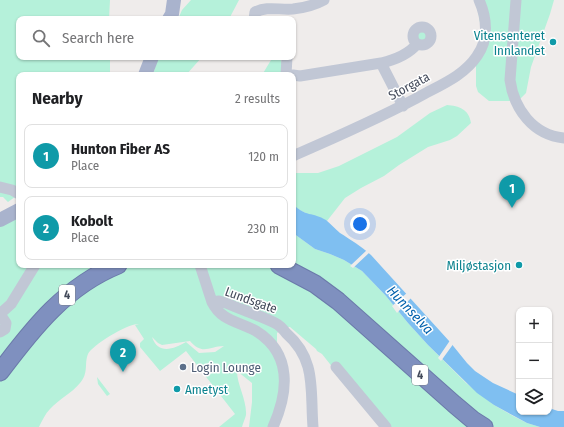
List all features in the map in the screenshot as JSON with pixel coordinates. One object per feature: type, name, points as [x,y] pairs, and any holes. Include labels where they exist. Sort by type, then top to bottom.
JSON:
[{"type":"highway","name":"4","points":[[0,372],[33,328],[56,304],[86,281],[112,268]]},
{"type":"highway","name":"4","points":[[285,268],[302,276],[328,293],[454,404],[484,427]]},
{"type":"main road","points":[[171,16],[174,0]]},
{"type":"main road","points":[[146,72],[151,60]]},
{"type":"main road","points":[[0,220],[16,212]]},
{"type":"street","points":[[254,16],[255,12],[261,9],[294,9],[324,0]]},
{"type":"street","name":"Storgata","points":[[296,155],[403,106],[453,79],[466,69],[477,56],[484,43],[486,28],[485,17],[479,0]]},
{"type":"street","points":[[516,0],[510,80],[514,101],[524,117],[535,126],[556,137],[564,138]]},
{"type":"street","points":[[296,75],[390,61],[406,54],[417,44]]},
{"type":"street","points":[[286,72],[287,60]]},
{"type":"street","points":[[381,63],[403,106]]},
{"type":"street","points":[[0,187],[16,192]]},
{"type":"street","points":[[0,332],[5,329],[6,323],[0,314],[11,304],[33,268]]},
{"type":"street","name":"Lundsgate","points":[[201,268],[212,302],[219,301],[226,303],[276,324],[294,339],[302,350],[308,362],[310,374],[313,427]]},
{"type":"street","points":[[212,302],[221,315],[256,331],[269,342],[279,356],[284,370],[284,390],[281,405],[273,427]]},
{"type":"street","points":[[336,367],[370,410],[386,427]]},
{"type":"green space","points":[[0,0],[110,0],[109,16],[16,16],[16,60],[110,60],[110,72],[16,72],[16,196],[8,202],[3,197],[0,197]]},
{"type":"green space","points":[[191,0],[239,0],[231,16],[179,16],[182,10]]},
{"type":"green space","points":[[476,0],[554,0],[531,67],[526,93],[520,99],[512,101],[489,101],[478,92],[476,86],[476,64],[482,34]]},
{"type":"green space","points":[[422,30],[426,32],[428,36],[426,40],[422,42],[418,40],[416,36],[418,32]]},
{"type":"green space","points":[[157,60],[199,60],[189,72],[154,72]]},
{"type":"green space","points":[[271,60],[281,60],[281,72],[264,72]]},
{"type":"green space","points":[[447,105],[456,106],[466,111],[471,123],[457,136],[450,140],[428,147],[384,176],[345,198],[327,221],[305,213],[296,207],[296,173],[318,173],[339,166],[397,137],[430,113]]},
{"type":"green space","points":[[16,218],[16,268],[296,268],[296,235],[315,249],[344,260],[362,271],[386,296],[428,345],[466,383],[494,405],[527,423],[540,427],[380,427],[322,354],[290,327],[283,328],[277,333],[277,348],[284,382],[273,427],[249,427],[252,402],[252,383],[237,371],[246,409],[246,416],[242,427],[219,427],[235,414],[186,351],[160,371],[140,347],[140,343],[144,339],[135,325],[139,324],[134,324],[120,330],[96,345],[91,350],[88,354],[83,379],[77,387],[50,409],[39,427],[0,427],[0,226]],"holes":[[[152,337],[162,345],[190,341],[195,346],[203,349],[224,346],[215,352],[199,353],[186,342],[176,347],[167,349],[162,348],[155,343]]]},
{"type":"green space","points":[[97,377],[110,394],[107,396],[98,384]]},
{"type":"water","name":"Hunnselva","points":[[296,207],[305,213],[326,220],[340,233],[371,255],[475,371],[493,383],[516,394],[516,415],[552,415],[552,409],[564,411],[564,427],[540,427],[527,423],[494,405],[477,393],[428,345],[386,296],[362,271],[344,260],[315,249],[296,235]]},
{"type":"pier","points":[[368,249],[370,252],[353,268],[350,266]]},
{"type":"pier","points":[[408,292],[412,297],[397,313],[392,306]]},
{"type":"pier","points":[[451,339],[454,343],[441,361],[438,358]]},
{"type":"place","name":"Vitensenteret Innlandet","points":[[553,42]]},
{"type":"place","name":"Hunton Fiber AS","points":[[512,208]]},
{"type":"place","name":"Miljøstasjon","points":[[519,265]]},
{"type":"place","name":"Login Lounge","points":[[183,367]]},
{"type":"place","name":"Kobolt","points":[[123,372]]},
{"type":"place","name":"Ametyst","points":[[177,389]]}]
